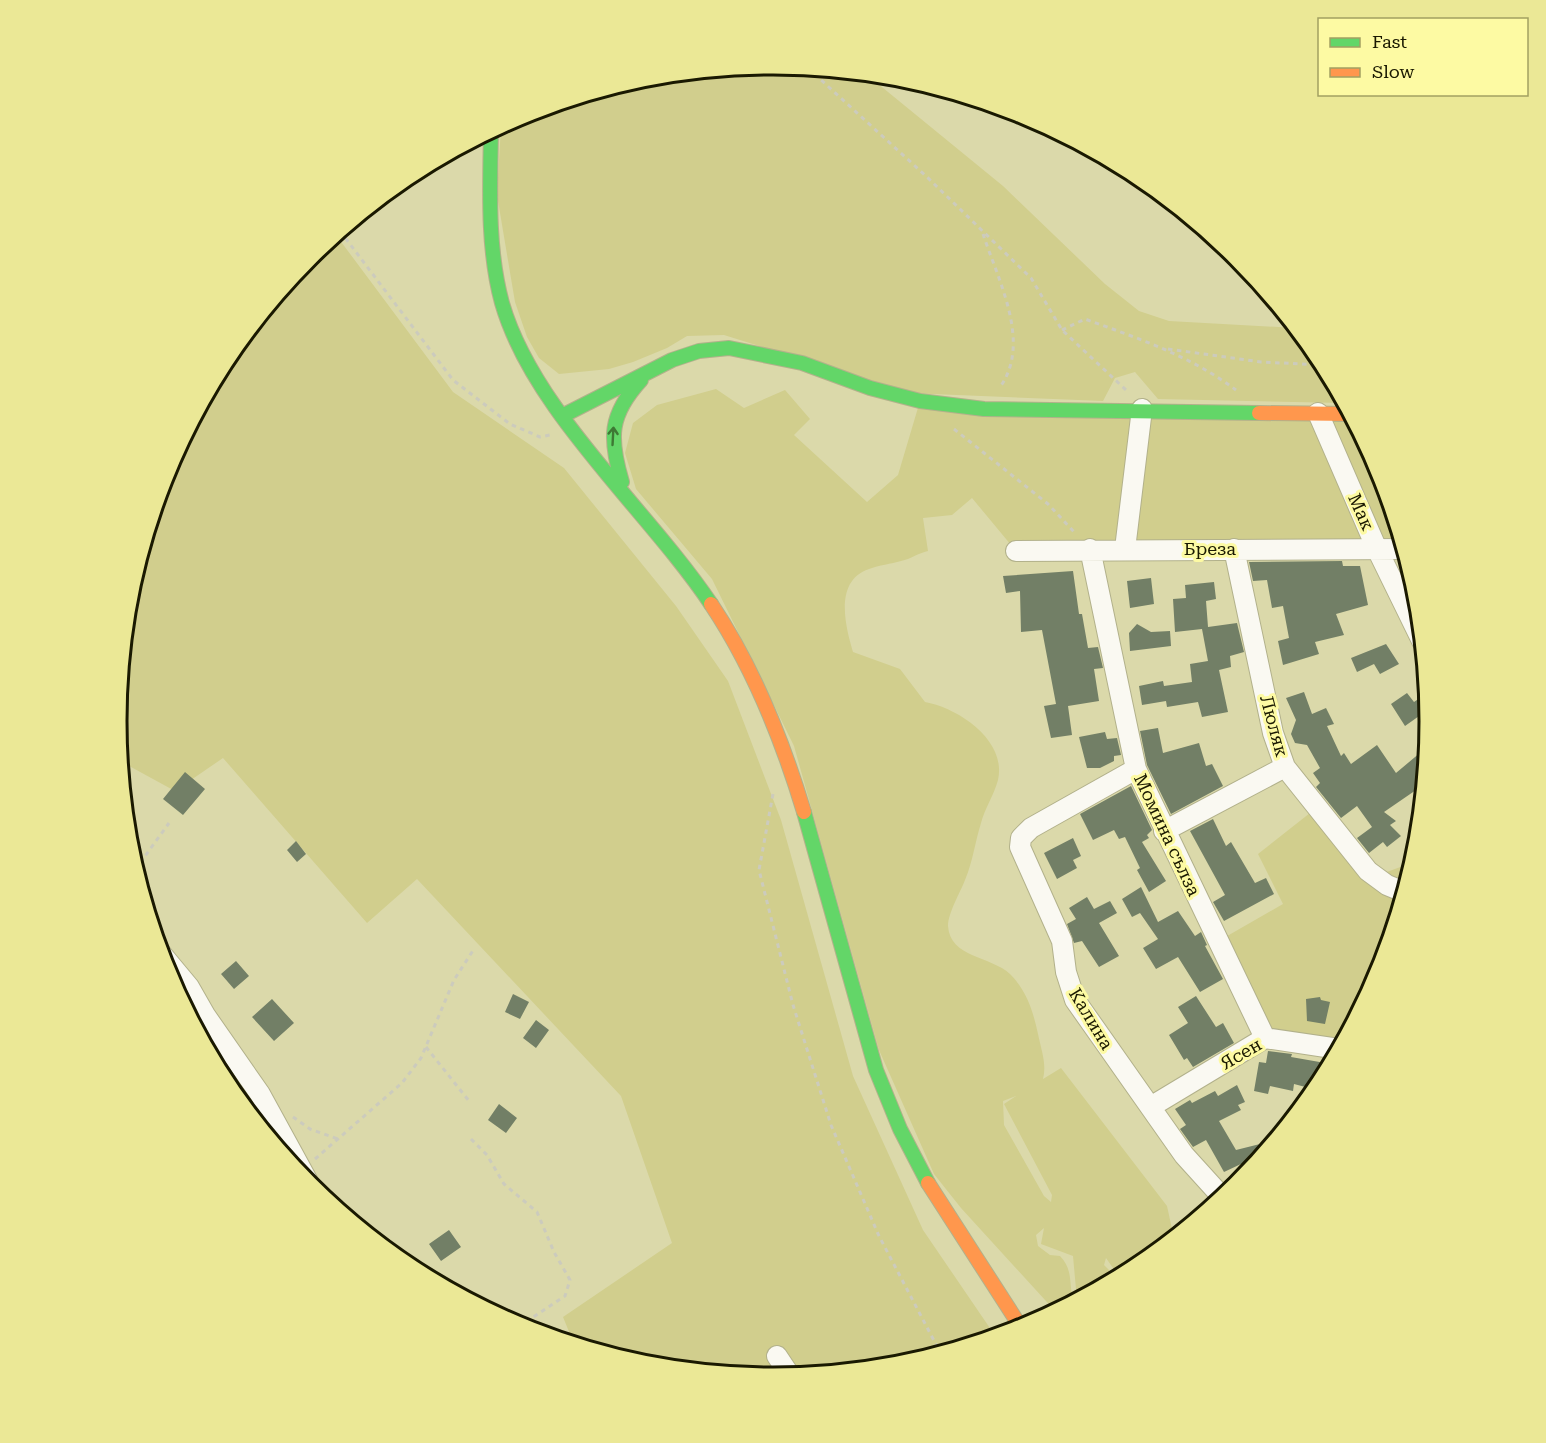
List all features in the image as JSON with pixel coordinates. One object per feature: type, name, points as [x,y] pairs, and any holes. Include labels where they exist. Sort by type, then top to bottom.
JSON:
[{"type":"street","points":[[491,140],[492,228],[499,288],[509,325],[542,384],[575,431],[706,597],[731,634],[755,680],[783,745],[808,824],[864,1030],[885,1096],[931,1188],[1016,1320]]},
{"type":"street","points":[[564,415],[672,360],[699,351],[729,348],[802,363],[870,388],[920,401],[984,409],[1142,409],[1341,414]]},
{"type":"street","points":[[625,493],[613,454],[611,436],[619,409],[627,394],[647,374]]},
{"type":"street","points":[[584,391],[607,387],[647,374]]},
{"type":"street","points":[[542,384],[561,390]]},
{"type":"street","points":[[1125,549],[1142,409]]},
{"type":"street","name":"Мак","points":[[1318,413],[1376,547],[1411,619]]},
{"type":"street","name":"Бреза","points":[[1016,551],[1395,548]]},
{"type":"street","name":"Момина сълза","points":[[1090,549],[1136,769],[1265,1038]]},
{"type":"street","name":"Люляк","points":[[1234,549],[1273,733],[1285,767],[1368,871],[1387,885],[1397,889]]},
{"type":"street","points":[[1164,831],[1285,767]]},
{"type":"street","name":"Калина","points":[[1136,769],[1030,828],[1021,838],[1020,847],[1062,941],[1066,972],[1075,1000],[1184,1155],[1217,1191]]},
{"type":"street","points":[[178,974],[254,1084],[289,1150]]},
{"type":"street","name":"Ясен","points":[[1152,1107],[1265,1038],[1331,1049]]},
{"type":"street","points":[[777,1356],[785,1368]]},
{"type":"path","points":[[817,76],[927,177],[1031,278],[1062,330],[1123,387],[1142,409]]},
{"type":"path","points":[[983,232],[1006,303],[1015,343],[1010,374],[984,409]]},
{"type":"path","points":[[345,237],[453,380],[510,424],[540,437],[575,431]]},
{"type":"path","points":[[1062,330],[1085,319],[1164,348],[1217,375],[1264,411]]},
{"type":"path","points":[[1164,348],[1261,362],[1312,364]]},
{"type":"path","points":[[945,422],[1048,504],[1090,549]]},
{"type":"path","points":[[774,790],[759,870],[793,1005],[831,1125],[879,1236],[937,1347]]},
{"type":"path","points":[[142,860],[169,823]]},
{"type":"path","points":[[303,1165],[339,1139],[402,1083],[421,1058],[454,980],[474,949]]},
{"type":"path","points":[[426,1047],[469,1101]]},
{"type":"path","points":[[285,1112],[310,1129],[339,1139]]},
{"type":"path","points":[[471,1139],[487,1155],[504,1184],[537,1212],[554,1252],[570,1280],[566,1296],[529,1320]]},
{"type":"shaded area","points":[[731,76],[815,76],[878,84],[1003,186],[1105,284],[1139,311],[1169,321],[1286,327],[1311,362],[1336,403],[1158,399],[1135,372],[1115,378],[1103,401],[908,393],[724,335],[687,336],[667,348],[633,362],[609,369],[559,374],[539,358],[527,337],[515,302],[497,195],[500,136],[565,109],[606,97],[647,87]]},
{"type":"shaded area","points":[[341,241],[453,392],[564,468],[676,606],[728,681],[781,820],[853,1076],[923,1230],[991,1330],[899,1356],[815,1367],[773,1368],[731,1367],[647,1356],[571,1336],[563,1317],[672,1243],[621,1096],[417,879],[367,923],[223,758],[175,791],[128,764],[128,679],[132,637],[139,595],[161,514],[193,436],[235,362],[287,295]]},
{"type":"shaded area","points":[[716,389],[744,408],[785,390],[810,419],[794,435],[867,502],[898,475],[920,401],[1341,413],[1353,436],[1370,474],[1396,549],[1016,551],[972,498],[952,515],[923,518],[928,551],[905,560],[869,569],[858,575],[846,593],[845,617],[853,652],[900,669],[925,702],[952,711],[977,728],[988,739],[999,765],[998,780],[983,817],[968,873],[950,915],[948,926],[950,937],[963,951],[1002,968],[1016,981],[1025,994],[1034,1017],[1044,1062],[1043,1079],[1061,1068],[1167,1206],[1172,1230],[1114,1270],[1106,1258],[1104,1265],[1111,1272],[1076,1292],[1073,1256],[1041,1244],[1044,1228],[1036,1235],[1038,1246],[1050,1255],[1060,1256],[1069,1272],[1072,1294],[1059,1301],[1050,1305],[961,1208],[934,1174],[879,1050],[794,746],[712,579],[636,489],[625,453],[633,423],[657,405]],"holes":[[[1016,1096],[1004,1104],[1052,1195],[1051,1202],[1044,1196],[1004,1125],[1003,1101]]]},
{"type":"shaded area","points":[[1310,813],[1384,873],[1403,866],[1385,929],[1370,969],[1334,1044],[1269,1034],[1222,939],[1283,904],[1258,854]]},
{"type":"building","points":[[1342,561],[1343,566],[1360,566],[1368,605],[1336,614],[1344,635],[1315,642],[1319,654],[1283,665],[1278,641],[1289,638],[1283,606],[1272,608],[1267,580],[1253,581],[1249,562]]},
{"type":"building","points":[[1073,571],[1079,614],[1082,614],[1088,648],[1098,647],[1103,668],[1094,669],[1099,701],[1068,706],[1072,735],[1051,738],[1044,706],[1056,704],[1042,630],[1021,632],[1020,591],[1006,593],[1003,576]]},
{"type":"building","points":[[1151,578],[1154,604],[1130,608],[1127,581]]},
{"type":"building","points":[[1214,582],[1216,599],[1206,601],[1208,627],[1237,623],[1244,652],[1230,656],[1231,667],[1219,670],[1228,712],[1202,717],[1198,702],[1167,707],[1166,701],[1142,705],[1139,686],[1163,681],[1164,686],[1192,682],[1190,664],[1208,661],[1202,629],[1175,632],[1173,599],[1186,598],[1185,585]]},
{"type":"building","points":[[1137,624],[1151,632],[1170,631],[1171,646],[1130,651],[1129,633]]},
{"type":"building","points":[[1386,644],[1399,664],[1380,674],[1374,664],[1357,672],[1351,658]]},
{"type":"building","points":[[1304,692],[1312,714],[1326,708],[1334,724],[1327,726],[1341,756],[1344,753],[1351,764],[1377,745],[1396,773],[1418,754],[1415,790],[1384,812],[1396,821],[1390,825],[1401,836],[1387,847],[1383,842],[1369,853],[1357,838],[1372,827],[1357,806],[1341,818],[1316,787],[1320,783],[1313,773],[1320,768],[1307,745],[1295,743],[1291,734],[1296,720],[1286,698]]},
{"type":"building","points":[[1407,693],[1414,702],[1419,699],[1420,716],[1405,726],[1391,704]]},
{"type":"building","points":[[1158,728],[1163,753],[1199,743],[1206,766],[1212,764],[1223,786],[1171,814],[1147,765],[1140,731]]},
{"type":"building","points":[[1105,732],[1107,739],[1117,738],[1121,755],[1114,756],[1114,761],[1100,768],[1087,768],[1079,737]]},
{"type":"building","points":[[185,772],[205,789],[183,815],[163,799]]},
{"type":"building","points":[[1131,786],[1152,830],[1147,835],[1149,838],[1142,842],[1166,881],[1149,892],[1137,870],[1140,868],[1125,837],[1119,839],[1114,830],[1093,840],[1080,814]]},
{"type":"building","points":[[1213,819],[1226,846],[1231,842],[1255,883],[1266,878],[1274,894],[1224,921],[1213,902],[1225,895],[1190,831]]},
{"type":"building","points":[[1073,838],[1081,856],[1073,860],[1077,868],[1057,879],[1044,853]]},
{"type":"building","points":[[296,841],[306,854],[297,862],[287,850]]},
{"type":"building","points":[[1141,887],[1158,922],[1178,911],[1195,936],[1201,932],[1207,945],[1205,946],[1223,979],[1200,992],[1178,957],[1156,969],[1143,948],[1158,939],[1140,913],[1132,917],[1122,899]]},
{"type":"building","points":[[1087,897],[1094,909],[1110,901],[1117,913],[1099,923],[1119,956],[1099,967],[1082,941],[1074,943],[1067,924],[1076,919],[1069,908]]},
{"type":"building","points":[[236,961],[249,976],[234,989],[221,974]]},
{"type":"building","points":[[513,994],[529,1002],[520,1019],[505,1012]]},
{"type":"building","points":[[1196,996],[1216,1027],[1223,1023],[1234,1043],[1193,1067],[1187,1058],[1184,1060],[1169,1035],[1188,1023],[1178,1007]]},
{"type":"building","points":[[1320,997],[1321,1000],[1330,1002],[1325,1024],[1307,1021],[1306,999]]},
{"type":"building","points":[[272,999],[294,1023],[274,1041],[252,1017]]},
{"type":"building","points":[[536,1020],[549,1030],[536,1048],[523,1038]]},
{"type":"building","points":[[1268,1051],[1292,1054],[1291,1057],[1322,1062],[1306,1087],[1294,1084],[1293,1091],[1270,1086],[1268,1094],[1254,1091],[1259,1062],[1266,1063]]},
{"type":"building","points":[[1237,1085],[1245,1102],[1238,1105],[1241,1110],[1219,1121],[1236,1150],[1263,1143],[1242,1167],[1241,1164],[1224,1172],[1206,1140],[1193,1147],[1180,1129],[1186,1125],[1175,1109],[1190,1100],[1192,1103],[1215,1091],[1218,1096]]},
{"type":"building","points":[[499,1104],[517,1118],[506,1133],[488,1120]]},
{"type":"building","points":[[449,1230],[461,1247],[441,1261],[429,1244]]},
{"type":"traffic: fast","points":[[491,140],[490,218],[494,261],[502,303],[517,343],[565,421],[656,532],[711,604]]},
{"type":"traffic: fast","points":[[564,415],[672,360],[699,351],[729,348],[802,363],[870,388],[920,401],[984,409],[1259,413]]},
{"type":"traffic: fast","points":[[622,482],[614,440],[617,416],[630,393],[641,380]]},
{"type":"traffic: fast","points":[[804,812],[876,1070],[900,1129],[928,1183]]},
{"type":"traffic: slow","points":[[1259,413],[1341,414]]},
{"type":"traffic: slow","points":[[711,604],[754,679],[776,731],[804,812]]},
{"type":"traffic: slow","points":[[928,1183],[1016,1320]]}]
